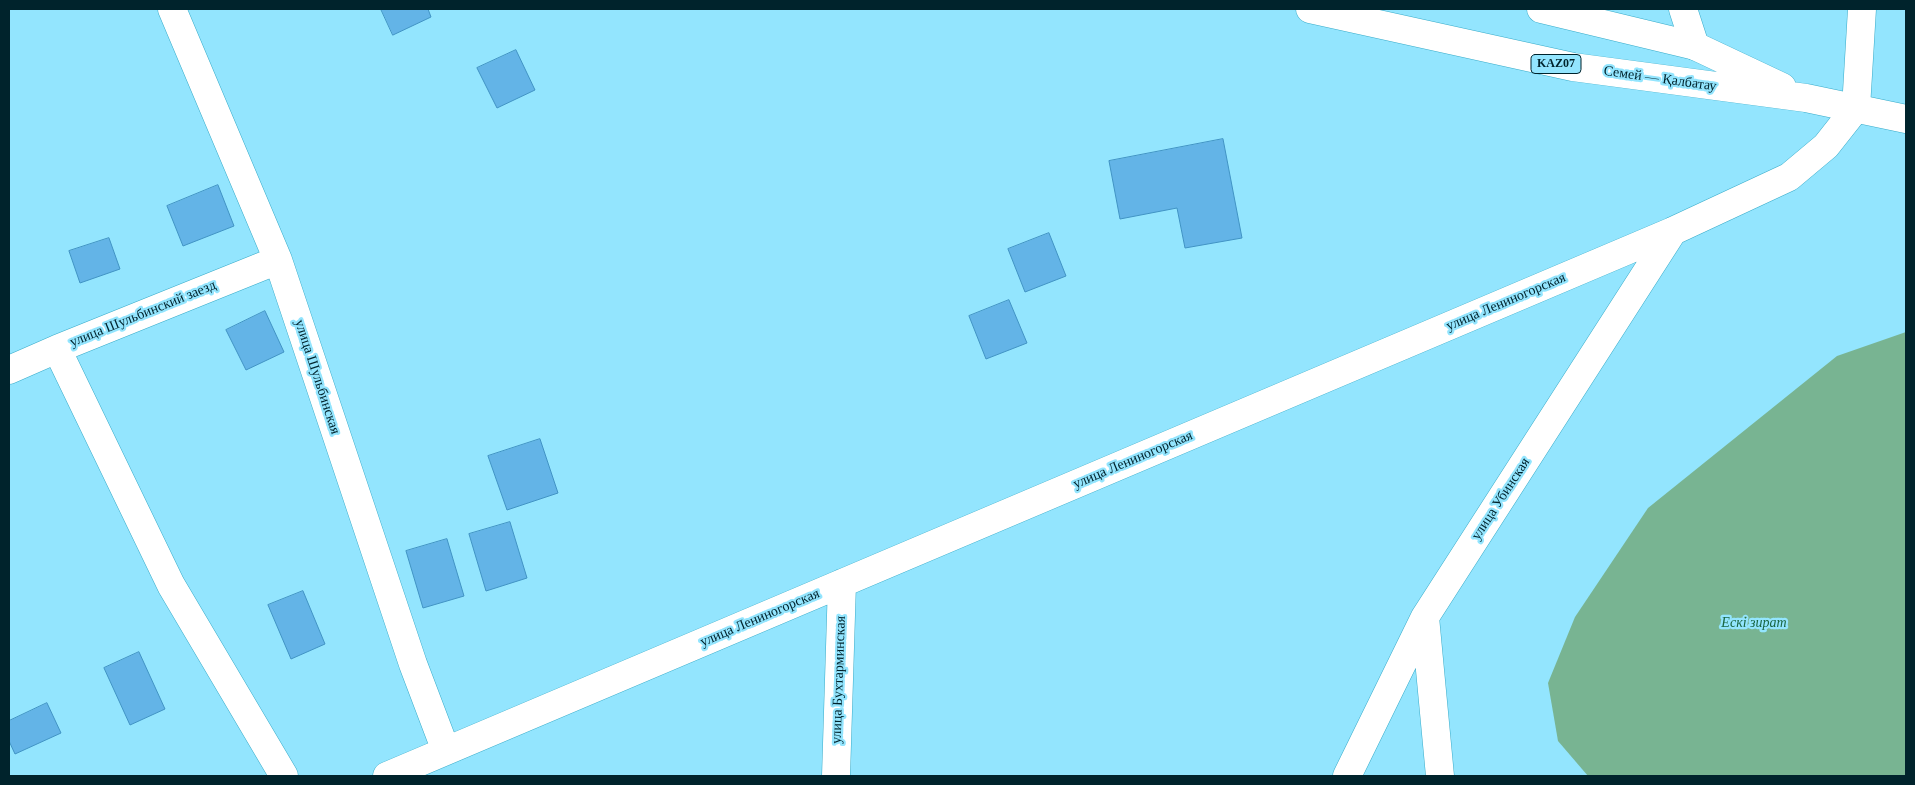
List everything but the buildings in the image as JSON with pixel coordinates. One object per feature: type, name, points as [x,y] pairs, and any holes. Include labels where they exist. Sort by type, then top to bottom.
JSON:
[{"type":"main road","name":"улица Шульбинская","points":[[172,9],[278,260],[413,664],[446,751]]},
{"type":"main road","name":"Семей — Қалбатау","points":[[1310,9],[1573,68],[1806,98],[1906,119]]},
{"type":"main road","name":"Семей — Қалбатау","points":[[1542,9],[1695,46],[1806,98]]},
{"type":"main road","points":[[1683,9],[1695,46]]},
{"type":"main road","points":[[1856,108],[1862,9]]},
{"type":"main road","name":"улица Лениногорская","points":[[386,776],[1673,231],[1789,177],[1826,146],[1856,108]]},
{"type":"main road","name":"улица Убинская","points":[[1346,776],[1425,617],[1673,231]]},
{"type":"main road","name":"улица Шульбинский заезд","points":[[9,370],[278,260]]},
{"type":"main road","points":[[57,349],[170,585],[284,776]]},
{"type":"main road","name":"улица Бухтарминская","points":[[836,776],[842,583]]},
{"type":"main road","points":[[1425,617],[1440,776]]},
{"type":"green space","name":"Ескі зират","points":[[1906,332],[1906,776],[1588,776],[1558,741],[1548,683],[1575,617],[1648,508],[1837,356]]}]
